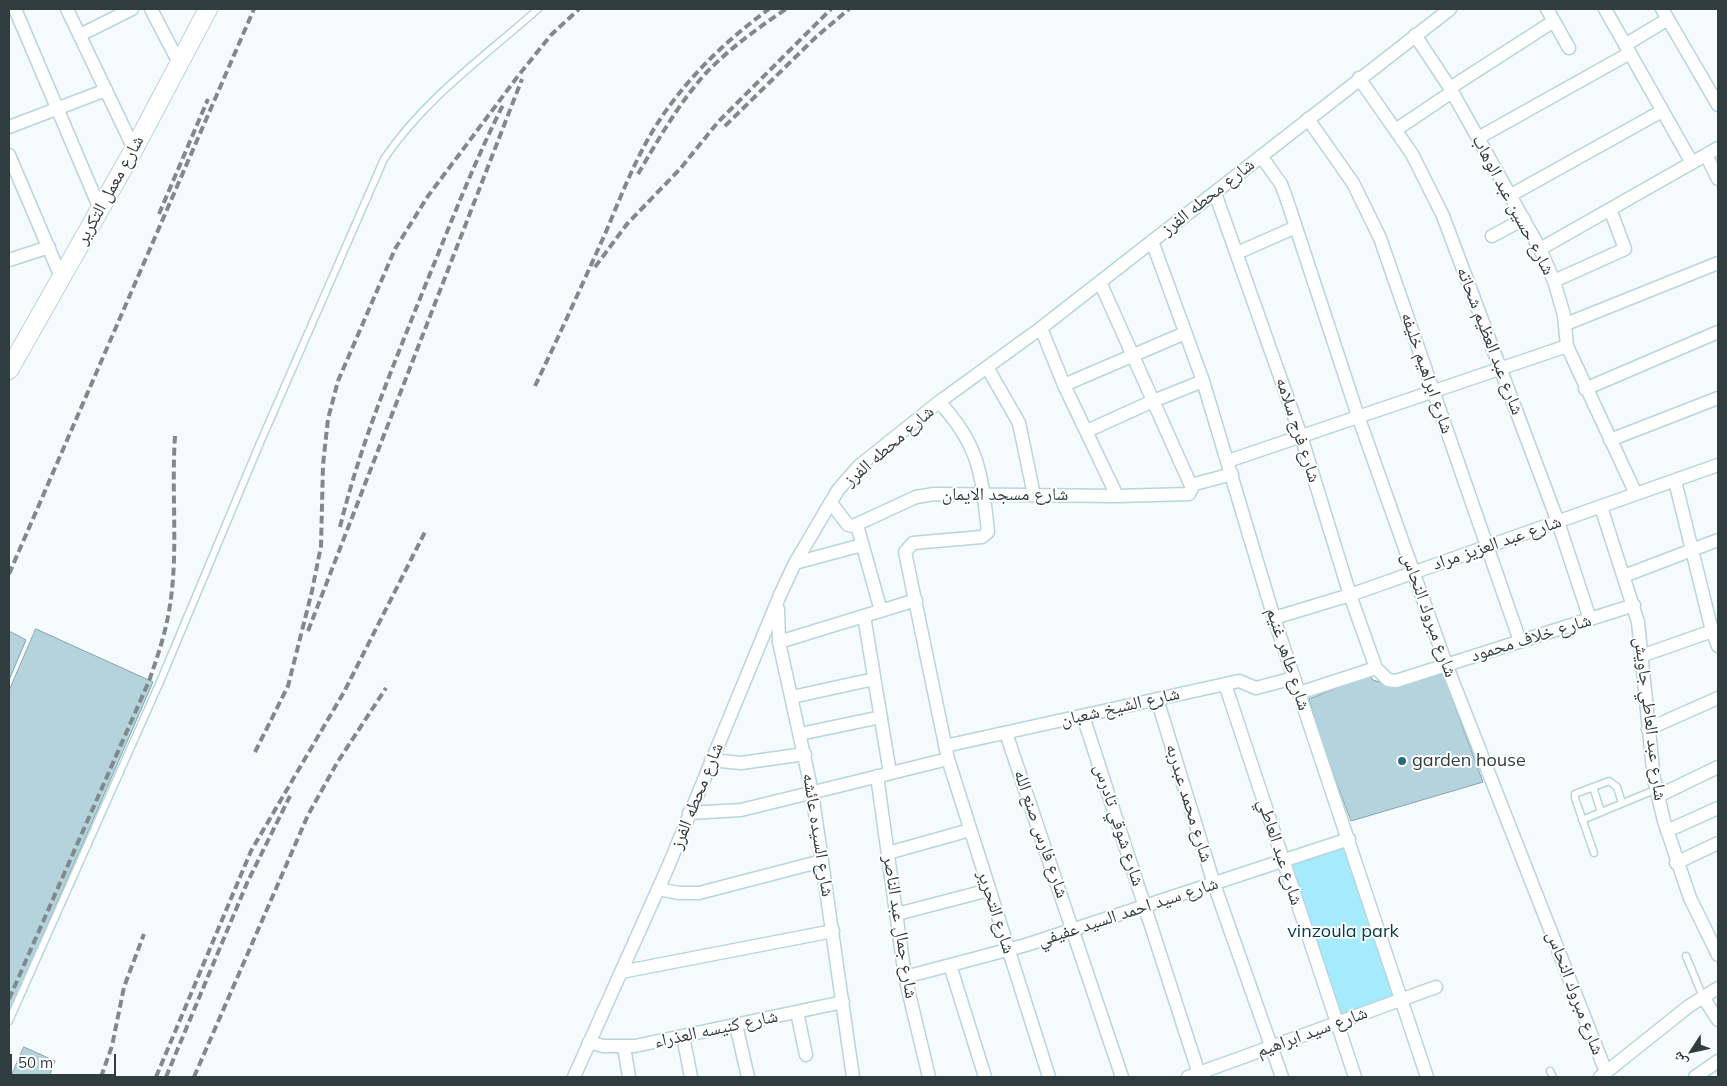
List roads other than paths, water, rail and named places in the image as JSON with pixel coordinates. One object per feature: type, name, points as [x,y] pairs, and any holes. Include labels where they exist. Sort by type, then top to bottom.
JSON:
[{"type":"street","points":[[15,9],[100,209]]},
{"type":"street","points":[[67,9],[134,149]]},
{"type":"street","points":[[80,35],[132,9]]},
{"type":"street","points":[[151,9],[179,63]]},
{"type":"street","name":"شارع معمل التكرير","points":[[9,370],[134,149],[208,9]]},
{"type":"street","name":"شارع محطه الفرز","points":[[574,1077],[658,888],[780,595],[795,563],[845,480],[859,466],[939,402],[1041,328],[1359,78],[1450,9]]},
{"type":"street","points":[[1547,9],[1569,48]]},
{"type":"street","points":[[1605,9],[1692,163]]},
{"type":"street","points":[[1478,138],[1628,49],[1665,14],[1718,105]]},
{"type":"street","points":[[1396,130],[1451,90],[1554,21]]},
{"type":"street","name":"شارع حسين عبد الوهاب","points":[[1415,35],[1451,90],[1540,248],[1554,281],[1566,324],[1567,346],[1585,389],[1636,494]]},
{"type":"street","name":"شارع عبد العظيم شحاته","points":[[1359,78],[1396,130],[1428,184],[1443,216],[1558,522],[1590,619]]},
{"type":"street","points":[[9,127],[106,90]]},
{"type":"street","points":[[1511,195],[1662,111]]},
{"type":"street","name":"شارع ابراهيم خليفه","points":[[1308,119],[1337,157],[1367,210],[1380,238],[1520,641]]},
{"type":"street","points":[[1540,248],[1718,148]]},
{"type":"street","points":[[9,155],[62,277]]},
{"type":"street","points":[[1706,155],[1718,179]]},
{"type":"street","name":"شارع مبروك النحاس","points":[[1261,156],[1281,184],[1358,416],[1446,664],[1603,1075]]},
{"type":"street","name":"شارع فرج سلامه","points":[[1215,193],[1301,436],[1350,595],[1376,668]]},
{"type":"street","points":[[1554,281],[1624,249],[1610,209]]},
{"type":"street","points":[[1492,236],[1524,219]]},
{"type":"street","points":[[1237,253],[1296,227]]},
{"type":"street","name":"شارع طاهر غنيم","points":[[1152,241],[1203,382],[1274,618],[1427,1077]]},
{"type":"street","points":[[9,260],[49,247]]},
{"type":"street","points":[[1566,324],[1718,263]]},
{"type":"street","points":[[1100,282],[1191,487],[1232,474]]},
{"type":"street","points":[[1041,328],[1064,384],[1118,496]]},
{"type":"street","points":[[1064,384],[1185,332]]},
{"type":"street","points":[[1585,389],[1718,332]]},
{"type":"street","points":[[1228,461],[1567,346]]},
{"type":"street","points":[[988,367],[1019,423],[1034,495]]},
{"type":"street","points":[[1086,431],[1153,401],[1203,382]]},
{"type":"street","points":[[1610,440],[1718,398]]},
{"type":"street","points":[[939,402],[962,428],[973,449],[984,495]]},
{"type":"street","name":"شارع عبد العزيز مراد","points":[[1274,618],[1350,595],[1718,466]]},
{"type":"street","points":[[1676,480],[1692,550],[1718,646]]},
{"type":"street","name":"شارع مسجد الايمان","points":[[857,525],[916,497],[934,494],[1187,495],[1191,487]]},
{"type":"street","name":"شارع التحرير","points":[[984,495],[988,532],[985,535],[914,543],[905,552],[946,752],[1049,1077]]},
{"type":"street","points":[[830,504],[848,525],[857,525],[881,611]]},
{"type":"street","name":"شارع عبد العاطي جاويش","points":[[1601,507],[1634,605],[1657,792],[1667,832],[1676,863],[1713,930],[1718,955]]},
{"type":"street","points":[[1624,576],[1718,540]]},
{"type":"street","points":[[795,563],[862,544]]},
{"type":"street","name":"شارع السيده عائشه","points":[[780,595],[777,622],[779,642],[812,792],[843,1002],[850,1076]]},
{"type":"street","points":[[779,642],[916,600]]},
{"type":"street","name":"شارع خلاف محمود","points":[[1376,668],[1384,677],[1396,681],[1634,605]]},
{"type":"street","name":"شارع جمال عبد الناصر","points":[[864,616],[881,717],[888,853],[905,977],[929,1077]]},
{"type":"street","points":[[1641,656],[1715,630]]},
{"type":"street","points":[[1299,693],[1376,668]]},
{"type":"street","name":"شارع الشيخ شعبان","points":[[689,813],[741,810],[884,775],[1006,732],[1239,681],[1256,688],[1294,678]]},
{"type":"street","points":[[792,698],[874,679]]},
{"type":"street","name":"شارع عبد العاطي","points":[[1224,684],[1355,1077]]},
{"type":"street","points":[[1648,729],[1718,698]]},
{"type":"street","name":"شارع محمد عبدربه","points":[[1157,699],[1214,884],[1282,1077]]},
{"type":"street","name":"شارع شوقي تادرس","points":[[1083,716],[1145,905],[1195,1076]]},
{"type":"street","points":[[800,734],[881,717]]},
{"type":"street","name":"شارع فارس صنع الله","points":[[1006,732],[1122,1077]]},
{"type":"street","points":[[711,760],[741,763],[804,754]]},
{"type":"street","points":[[1657,792],[1718,767]]},
{"type":"street","points":[[1667,832],[1718,808]]},
{"type":"street","points":[[888,853],[970,830]]},
{"type":"street","name":"شارع سيد احمد السيد عفيفي","points":[[905,977],[1009,950],[1284,862],[1349,839]]},
{"type":"street","points":[[1676,863],[1718,843]]},
{"type":"street","points":[[658,888],[679,893],[699,893],[822,861]]},
{"type":"street","points":[[897,914],[989,890]]},
{"type":"street","points":[[621,972],[832,931]]},
{"type":"street","points":[[950,965],[984,1077]]},
{"type":"street","name":"شارع سيد ابراهيم","points":[[1195,1076],[1436,987]]},
{"type":"street","points":[[1603,1075],[1703,997],[1718,988]]},
{"type":"street","points":[[1703,997],[1718,1020]]},
{"type":"street","name":"شارع كنيسه العذراء","points":[[589,1042],[602,1046],[624,1047],[843,1002]]},
{"type":"street","points":[[798,1012],[806,1055]]},
{"type":"street","points":[[736,1025],[748,1077]]},
{"type":"street","points":[[683,1036],[691,1077]]},
{"type":"street","points":[[624,1047],[629,1077]]},
{"type":"street","points":[[1695,1077],[1718,1061]]},
{"type":"lane","points":[[9,1021],[160,682],[260,443],[384,159],[402,133],[422,111],[538,9]]},
{"type":"lane","points":[[1594,853],[1574,796],[1577,792],[1609,781],[1617,788],[1622,803]]},
{"type":"lane","points":[[1592,787],[1601,812]]},
{"type":"lane","points":[[1582,820],[1622,803],[1657,792]]},
{"type":"lane","points":[[1686,956],[1703,997]]},
{"type":"railway","points":[[9,574],[254,9]]},
{"type":"railway","points":[[255,752],[288,686],[312,591],[321,546],[323,465],[328,419],[338,381],[395,249],[428,196],[518,76],[551,35],[579,9]]},
{"type":"railway","points":[[535,386],[631,173],[654,129],[674,100],[698,71],[739,32],[769,9]]},
{"type":"railway","points":[[638,174],[678,109],[706,73],[744,39],[786,9]]},
{"type":"railway","points":[[595,267],[627,224],[680,169],[718,122],[831,9]]},
{"type":"railway","points":[[725,126],[816,37],[849,9]]},
{"type":"railway","points":[[308,631],[522,79]]},
{"type":"railway","points":[[159,214],[208,99]]},
{"type":"railway","points":[[340,527],[357,466],[388,378],[462,196],[504,103]]},
{"type":"railway","points":[[9,999],[149,681],[160,646],[169,611],[174,568],[175,436]]},
{"type":"railway","points":[[156,1077],[251,851],[344,692],[426,530]]},
{"type":"railway","points":[[194,1077],[308,815],[337,763],[386,688]]},
{"type":"railway","points":[[166,1077],[247,883],[290,796]]},
{"type":"railway","points":[[101,1077],[112,1046],[124,987],[144,934]]},
{"type":"place","name":"garden house","points":[[1402,761]]},
{"type":"park label","name":"vinzoula park","points":[[1343,932]]}]
